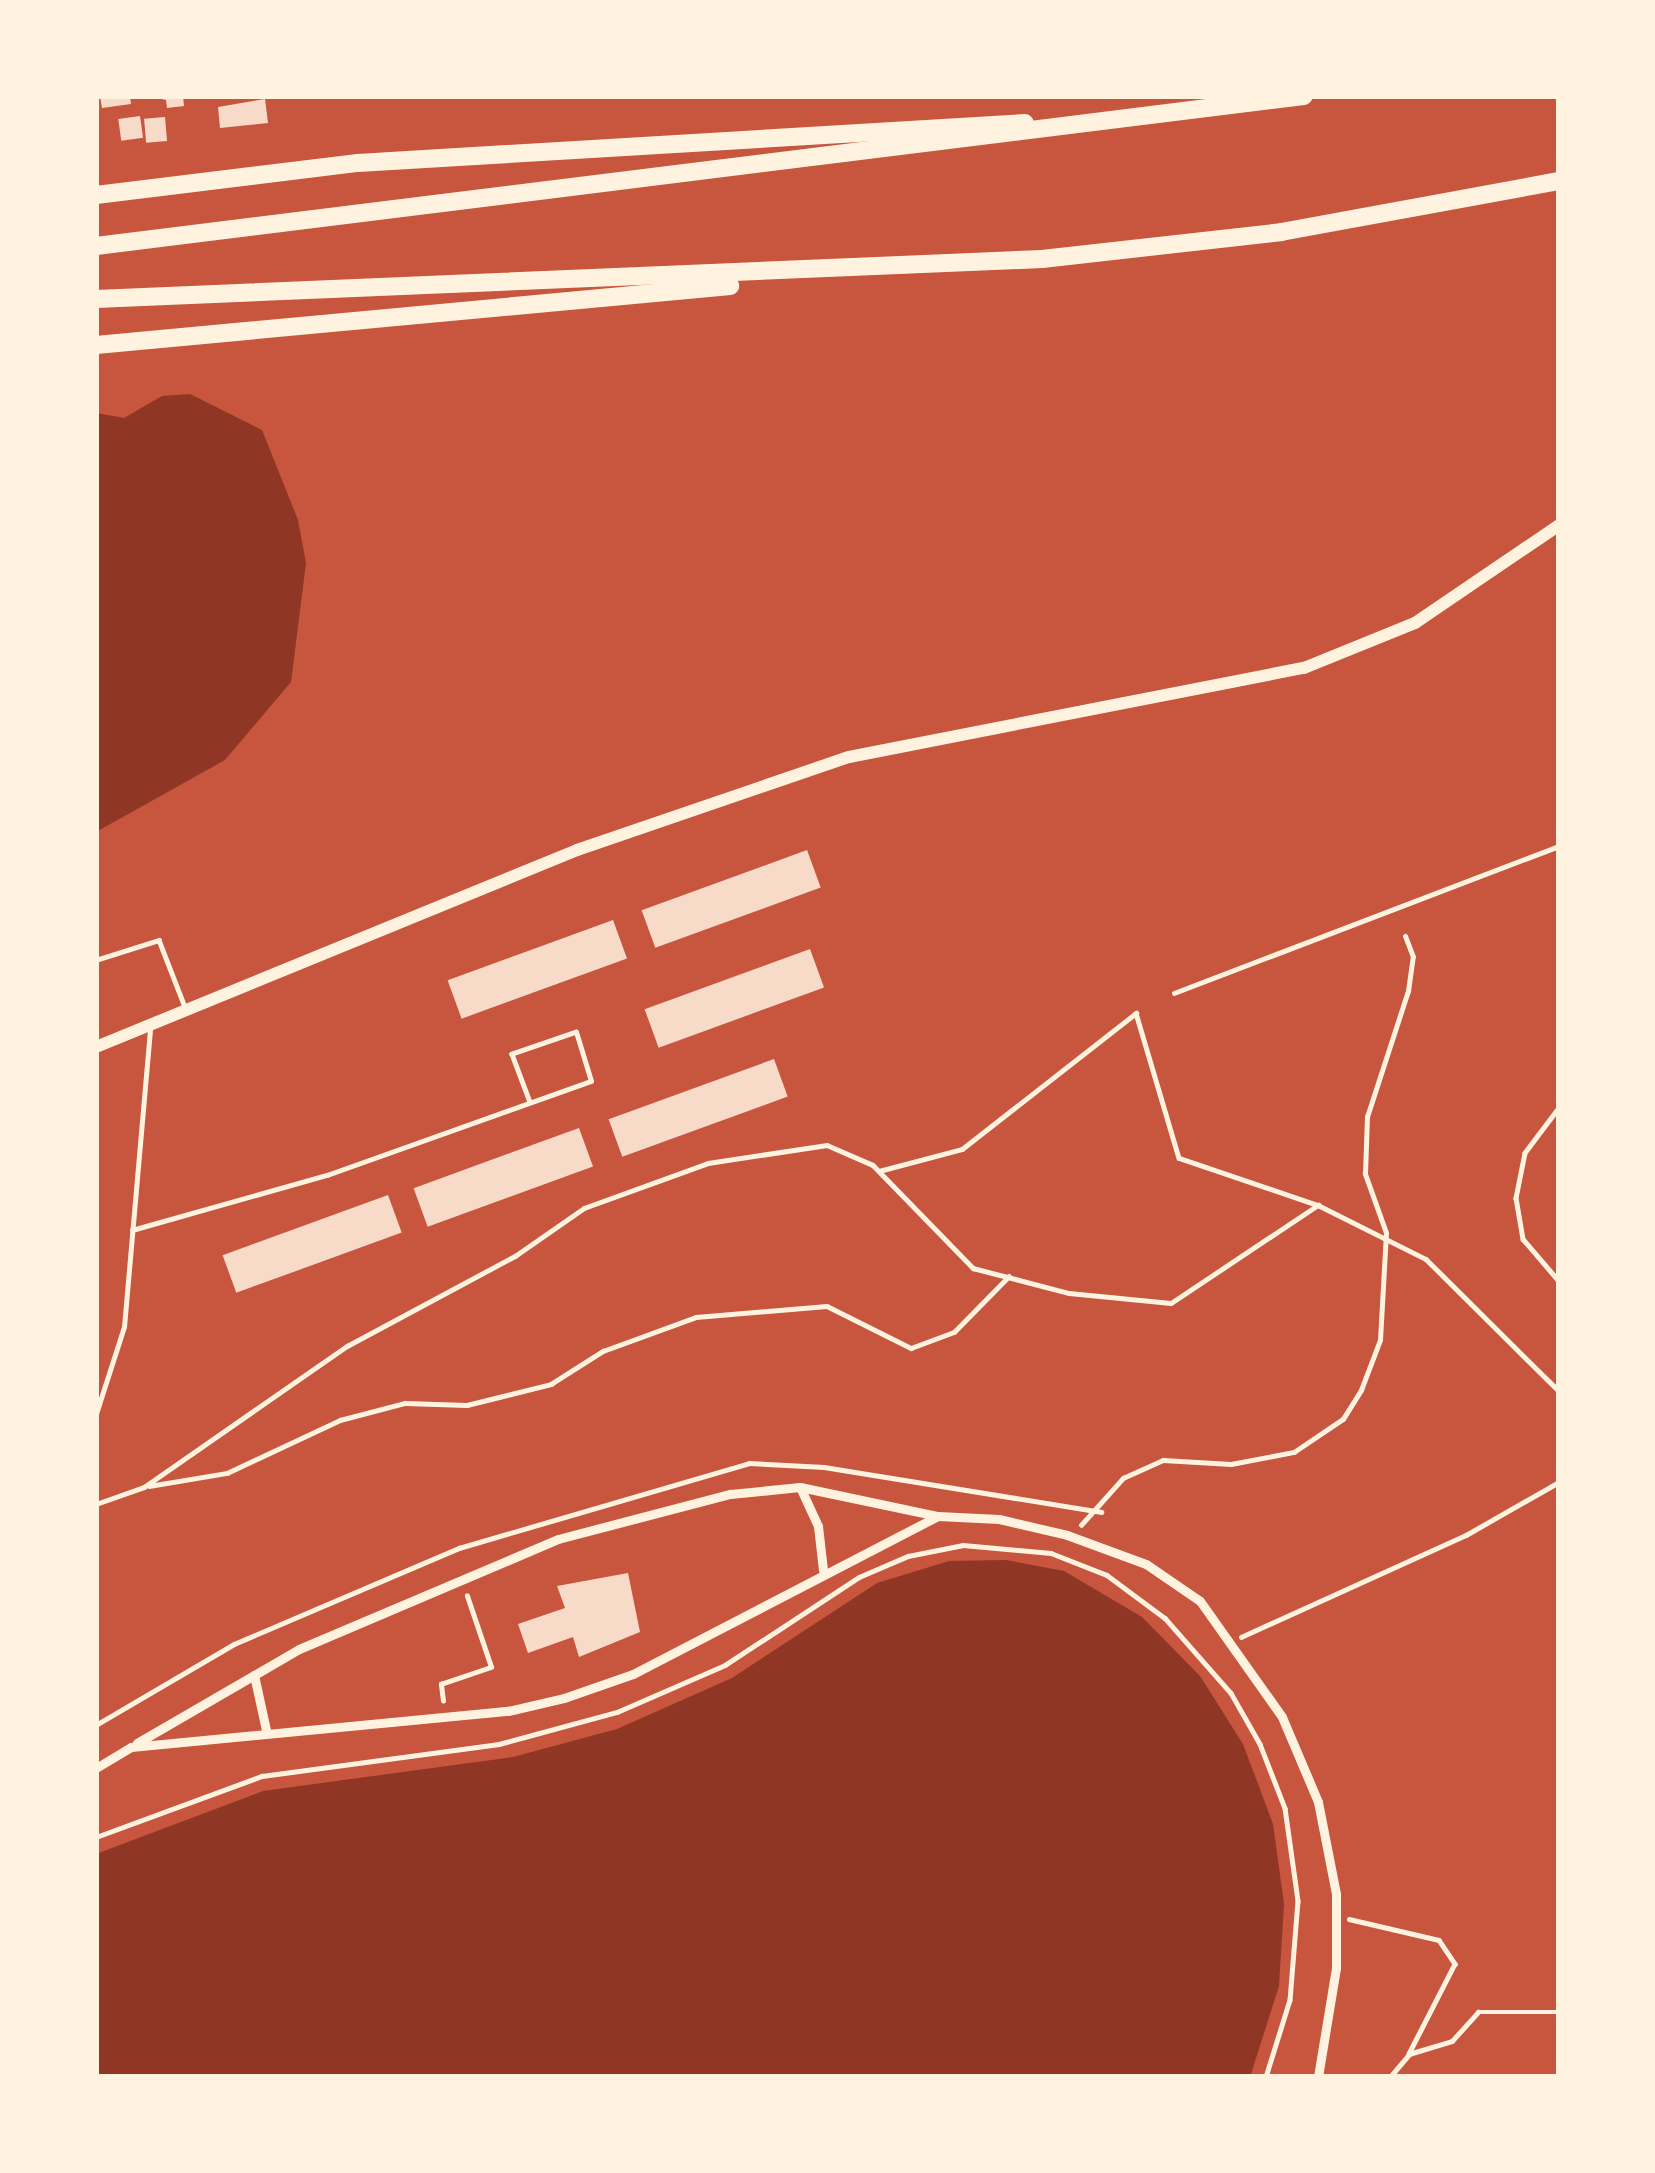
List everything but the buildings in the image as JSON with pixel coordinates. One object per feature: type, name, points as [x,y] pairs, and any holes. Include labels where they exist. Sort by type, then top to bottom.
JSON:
[{"type":"highway","points":[[96,245],[1304,96]]},
{"type":"highway","points":[[96,195],[358,163],[1162,115]]},
{"type":"highway","points":[[96,345],[1281,232],[1559,181]]},
{"type":"highway","points":[[96,299],[326,284],[923,267]]},
{"type":"street","points":[[96,1047],[577,850],[849,757],[1304,668],[1415,623],[1559,525]]},
{"type":"street","points":[[800,1487],[818,1526],[823,1570]]},
{"type":"street","points":[[96,1768],[254,1675],[558,1539],[645,1515],[800,1487],[938,1516],[999,1519],[1067,1535],[1146,1564],[1200,1601],[1233,1640],[1282,1717],[1318,1802],[1336,1916],[1318,2077]]},
{"type":"street","points":[[131,1747],[266,1730],[508,1711],[564,1698],[634,1674],[823,1570],[938,1516]]},
{"type":"street","points":[[254,1675],[266,1730]]},
{"type":"lane","points":[[1174,993],[1559,846]]},
{"type":"lane","points":[[96,960],[159,940],[185,1008]]},
{"type":"lane","points":[[96,1414],[124,1328],[151,1023]]},
{"type":"lane","points":[[132,1230],[327,1175],[590,1081],[576,1032],[512,1054],[530,1102]]},
{"type":"path","points":[[1067,1535],[1101,1511],[1123,1478],[1163,1460],[1231,1464],[1294,1452],[1343,1419],[1380,1340],[1386,1233],[1365,1174],[1367,1117],[1408,991],[1413,957],[1405,936]]},
{"type":"path","points":[[878,1171],[962,1149],[1136,1013],[1179,1159],[1386,1233],[1426,1259],[1559,1390]]},
{"type":"path","points":[[1559,1108],[1525,1153],[1516,1198],[1523,1240],[1559,1281]]},
{"type":"path","points":[[144,1486],[347,1346],[514,1256],[584,1208],[652,1178],[827,1145],[878,1171],[973,1268],[1069,1293],[1172,1303],[1318,1205]]},
{"type":"path","points":[[96,1504],[144,1486],[227,1473],[340,1420],[405,1403],[467,1405],[550,1384],[603,1351],[696,1317],[826,1306],[911,1348],[954,1332],[1009,1275]]},
{"type":"path","points":[[1233,1640],[1466,1535],[1559,1482]]},
{"type":"path","points":[[96,1837],[262,1776],[566,1729],[653,1698],[908,1556],[997,1545],[1075,1561],[1136,1594],[1192,1644],[1246,1717],[1280,1792],[1296,1868],[1299,1938],[1288,2013],[1266,2077]]},
{"type":"path","points":[[444,1706],[441,1684],[491,1667],[461,1580]]},
{"type":"path","points":[[448,1729],[450,1750]]},
{"type":"path","points":[[1336,1916],[1439,1940],[1455,1964],[1409,2054],[1390,2077]]},
{"type":"path","points":[[1409,2054],[1452,2041],[1478,2012],[1559,2012]]},
{"type":"shaded area","points":[[190,394],[262,430],[298,520],[306,563],[291,682],[225,760],[96,832],[96,413],[124,418],[162,396]]},
{"type":"shaded area","points":[[1006,1560],[1064,1571],[1142,1617],[1200,1676],[1243,1744],[1273,1824],[1284,1904],[1279,1986],[1250,2077],[96,2077],[96,1854],[263,1791],[513,1757],[617,1729],[732,1678],[877,1583],[949,1561]]}]
